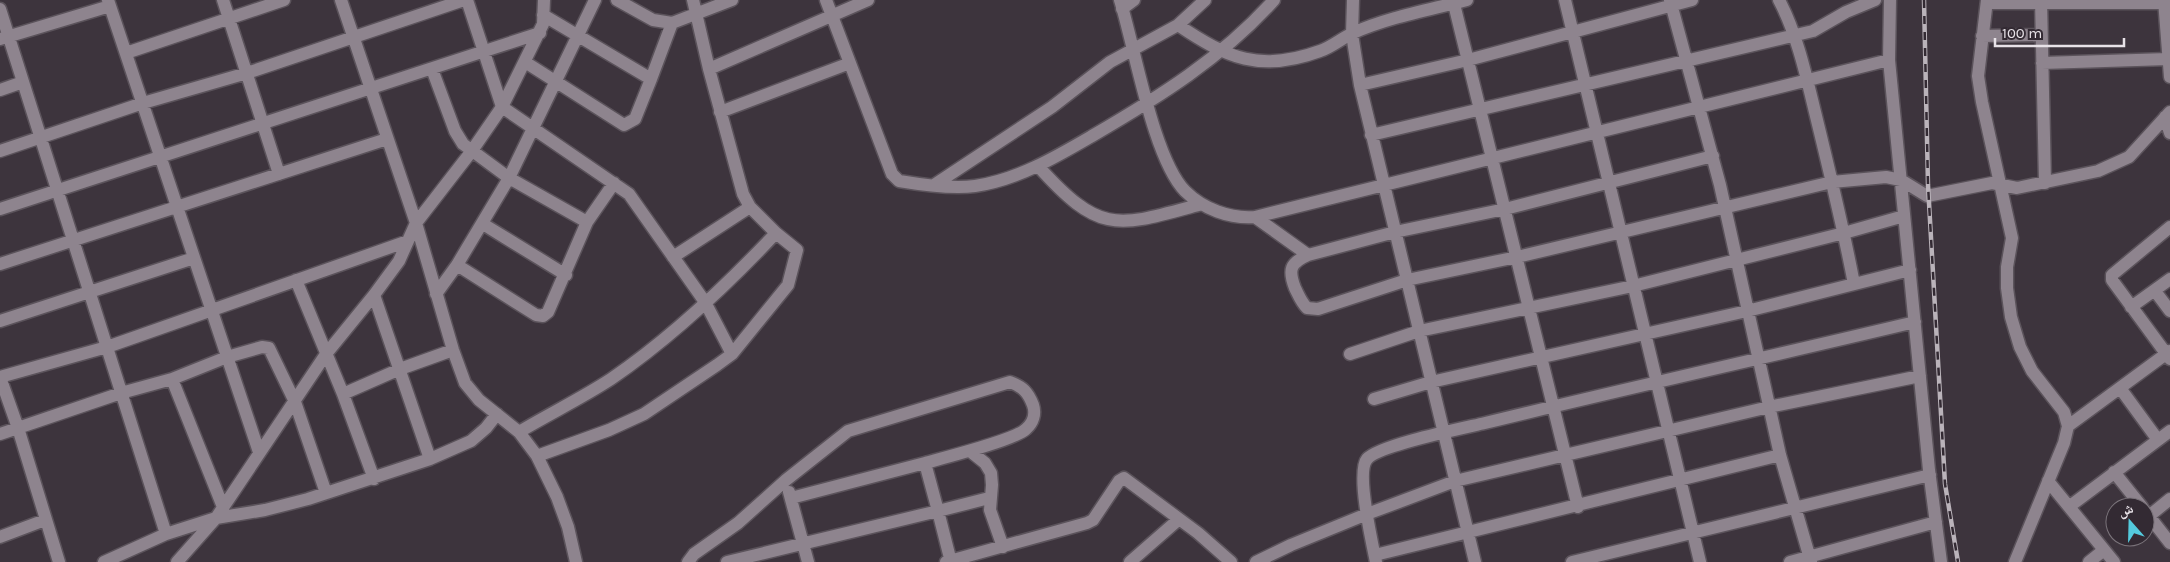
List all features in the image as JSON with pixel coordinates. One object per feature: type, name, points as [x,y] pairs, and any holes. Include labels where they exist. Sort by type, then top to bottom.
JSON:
[{"type":"street","points":[[223,0],[279,174]]},
{"type":"street","points":[[126,53],[230,20],[284,0]]},
{"type":"street","points":[[341,0],[416,223],[453,350],[465,383],[471,393],[519,432],[537,456],[557,497],[568,527],[576,562]]},
{"type":"street","points":[[0,151],[143,103],[247,73],[466,0],[502,107],[614,183],[635,200],[705,302],[732,354]]},
{"type":"street","points":[[178,562],[216,518],[326,354],[374,295],[399,260],[416,223],[471,152],[502,107],[540,33],[544,0]]},
{"type":"street","points":[[436,294],[483,224],[509,178],[531,128],[556,82],[595,0]]},
{"type":"street","points":[[616,0],[653,20],[672,23],[732,0]]},
{"type":"street","points":[[537,456],[608,430],[644,414],[732,354],[788,285],[797,250],[776,233],[750,207],[743,194],[720,112],[693,0]]},
{"type":"street","points":[[826,0],[892,174],[899,181],[934,185],[976,186],[1038,166],[1148,104],[1222,52],[1274,0]]},
{"type":"street","points":[[709,69],[868,0]]},
{"type":"street","points":[[1134,0],[1121,4],[1148,104],[1172,174],[1185,191],[1202,204],[1240,218],[1255,217],[1889,60]]},
{"type":"street","points":[[934,185],[1052,107],[1110,62],[1178,25],[1206,0]]},
{"type":"street","points":[[1353,0],[1352,34],[1360,85],[1475,562]]},
{"type":"street","points":[[1178,25],[1222,52],[1258,62],[1275,62],[1319,51],[1352,34],[1405,16],[1466,0]]},
{"type":"street","points":[[1565,0],[1700,562]]},
{"type":"street","points":[[1360,85],[1468,60],[1671,3],[1692,0]]},
{"type":"street","points":[[1779,0],[1793,35],[1807,81],[1844,233],[1854,284]]},
{"type":"street","points":[[1371,135],[1687,59],[1813,31],[1851,9],[1874,0]]},
{"type":"street","points":[[1890,0],[1889,60],[1930,475],[1941,562]]},
{"type":"street","points":[[1453,2],[1578,507]]},
{"type":"street","points":[[2015,562],[2064,443],[2068,426],[2064,412],[2032,371],[2020,347],[2011,317],[2007,288],[2007,267],[2012,238],[1978,76],[1987,2],[2166,2],[2170,77]]},
{"type":"street","points":[[2041,2],[2045,183]]},
{"type":"street","points":[[4,38],[109,3],[259,452]]},
{"type":"street","points":[[1671,3],[1713,156],[1780,455],[1810,559]]},
{"type":"street","points":[[0,9],[4,38],[23,82],[42,137],[166,534]]},
{"type":"street","points":[[543,15],[651,79]]},
{"type":"street","points":[[525,62],[624,125],[634,119],[672,23]]},
{"type":"street","points":[[0,209],[264,125],[370,88],[540,33]]},
{"type":"street","points":[[1982,36],[2041,35]]},
{"type":"street","points":[[2042,63],[2168,60]]},
{"type":"street","points":[[720,112],[850,63]]},
{"type":"street","points":[[432,69],[455,131],[463,144],[471,152],[509,178],[587,222]]},
{"type":"street","points":[[0,90],[23,82]]},
{"type":"street","points":[[1713,156],[1505,209],[1395,232],[1308,255],[1296,261],[1290,268],[1290,275],[1301,302],[1307,308],[1318,309],[1407,280],[1517,257],[1832,182],[1868,178],[1901,180],[1926,196],[1992,182],[2016,188],[2045,183],[2098,171],[2129,157],[2168,115]]},
{"type":"street","points":[[2168,115],[2170,133]]},
{"type":"street","points":[[0,264],[387,139]]},
{"type":"street","points":[[1038,166],[1060,191],[1082,209],[1107,220],[1120,222],[1148,218],[1202,204]]},
{"type":"street","points":[[457,265],[536,315],[543,316],[548,312],[566,275],[587,222],[614,183]]},
{"type":"street","points":[[674,257],[750,207]]},
{"type":"street","points":[[1350,354],[1419,331],[1633,286],[1904,216]]},
{"type":"street","points":[[1255,217],[1308,255]]},
{"type":"street","points":[[483,224],[566,275]]},
{"type":"street","points":[[2068,426],[2169,355],[2131,307],[2112,280],[2112,275],[2170,227]]},
{"type":"street","points":[[519,432],[609,380],[642,356],[705,302],[776,233]]},
{"type":"street","points":[[58,562],[18,428],[0,377],[107,347],[408,241]]},
{"type":"street","points":[[0,321],[194,258]]},
{"type":"street","points":[[1374,399],[1431,382],[1747,311],[1910,270]]},
{"type":"street","points":[[2131,307],[2170,279]]},
{"type":"street","points":[[296,280],[343,394],[374,478]]},
{"type":"street","points":[[2155,291],[2170,311]]},
{"type":"street","points":[[374,295],[430,459]]},
{"type":"street","points":[[1780,455],[1375,558],[1367,514],[1362,468],[1368,458],[1378,451],[1444,433],[1656,381],[1915,322]]},
{"type":"street","points":[[0,434],[121,393],[172,379],[262,347],[269,348],[295,402],[326,493]]},
{"type":"street","points":[[343,394],[400,369],[453,350]]},
{"type":"street","points":[[1256,562],[1291,545],[1367,514],[1455,481],[1769,407],[1920,376]]},
{"type":"street","points":[[172,379],[223,507]]},
{"type":"street","points":[[688,562],[694,554],[738,522],[837,437],[853,429],[1010,382],[1023,387],[1029,394],[1034,408],[1032,422],[1025,431],[970,451],[925,464],[791,498]]},
{"type":"street","points":[[2120,388],[2158,440]]},
{"type":"street","points":[[104,562],[166,534],[216,518],[265,510],[326,493],[430,459],[471,441],[486,428],[497,414]]},
{"type":"street","points":[[2070,506],[2170,431]]},
{"type":"street","points":[[970,451],[985,464],[991,473],[990,510],[1003,547]]},
{"type":"street","points":[[925,464],[949,562],[1087,523],[1093,520],[1119,481],[1124,478],[1198,533],[1230,562]]},
{"type":"street","points":[[2114,472],[2133,497]]},
{"type":"street","points":[[1572,562],[1592,560],[1692,532],[1930,475]]},
{"type":"street","points":[[786,480],[808,562]]},
{"type":"street","points":[[2048,481],[2114,562]]},
{"type":"street","points":[[727,562],[761,558],[803,543],[989,498]]},
{"type":"street","points":[[2155,507],[2170,499]]},
{"type":"street","points":[[0,538],[45,520]]},
{"type":"street","points":[[1130,562],[1178,520]]},
{"type":"street","points":[[1790,562],[1810,559],[1936,522]]},
{"type":"street","points":[[2155,524],[2170,543]]},
{"type":"street","points":[[2089,562],[2104,550]]},
{"type":"railway","points":[[1924,0],[1928,185],[1945,484],[1958,562]]}]
